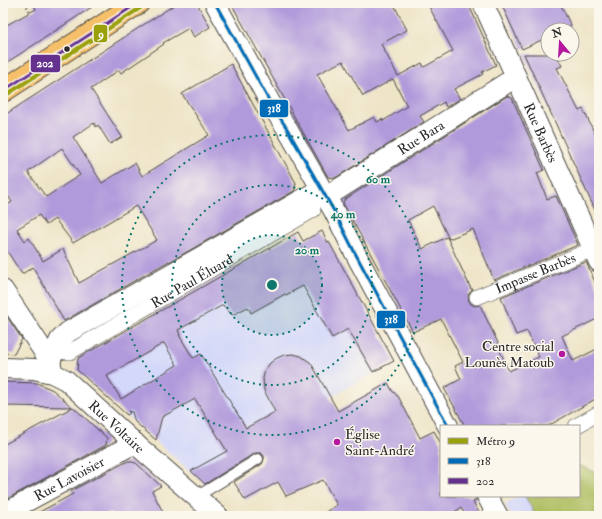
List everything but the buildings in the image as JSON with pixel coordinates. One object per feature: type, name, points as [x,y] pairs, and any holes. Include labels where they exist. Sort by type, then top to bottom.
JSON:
[{"type":"main road","points":[[3,91],[138,3]]},
{"type":"street","points":[[215,3],[271,104],[286,127],[319,193],[447,425]]},
{"type":"street","name":"Rue Barbès","points":[[483,3],[596,256]]},
{"type":"street","name":"Rue Bara","points":[[319,193],[516,77]]},
{"type":"street","name":"Rue Paul Éluard","points":[[52,361],[60,340],[68,332],[319,193]]},
{"type":"street","name":"Impasse Barbès","points":[[477,297],[596,256]]},
{"type":"street","points":[[3,290],[52,361]]},
{"type":"street","name":"Rue Voltaire","points":[[3,368],[34,369],[52,361],[66,380],[218,516]]},
{"type":"street","points":[[578,425],[599,413]]},
{"type":"street","name":"Rue Lavoisier","points":[[3,514],[134,442]]},
{"type":"street","points":[[488,497],[498,516]]},
{"type":"lane","points":[[196,497],[258,458]]},
{"type":"path","points":[[25,3],[30,12]]},
{"type":"shaded area","points":[[322,231],[395,361],[193,474],[114,404],[108,396],[102,393],[77,370],[78,358],[298,232],[303,241]]},
{"type":"shaded area","points":[[517,497],[526,497],[536,516],[511,516],[505,504]]},
{"type":"green space","points":[[580,465],[599,474],[599,516],[536,516],[526,497],[580,497]]},
{"type":"metro line","name":"9","points":[[3,97],[148,3]]},
{"type":"transit line","name":"202","points":[[3,91],[138,3]]},
{"type":"transit line","name":"318","points":[[215,3],[271,104],[286,127],[334,211],[447,425]]},
{"type":"place","name":"Centre social Lounès Matoub","points":[[562,354]]},
{"type":"place","name":"Église Saint-André","points":[[337,442]]}]
